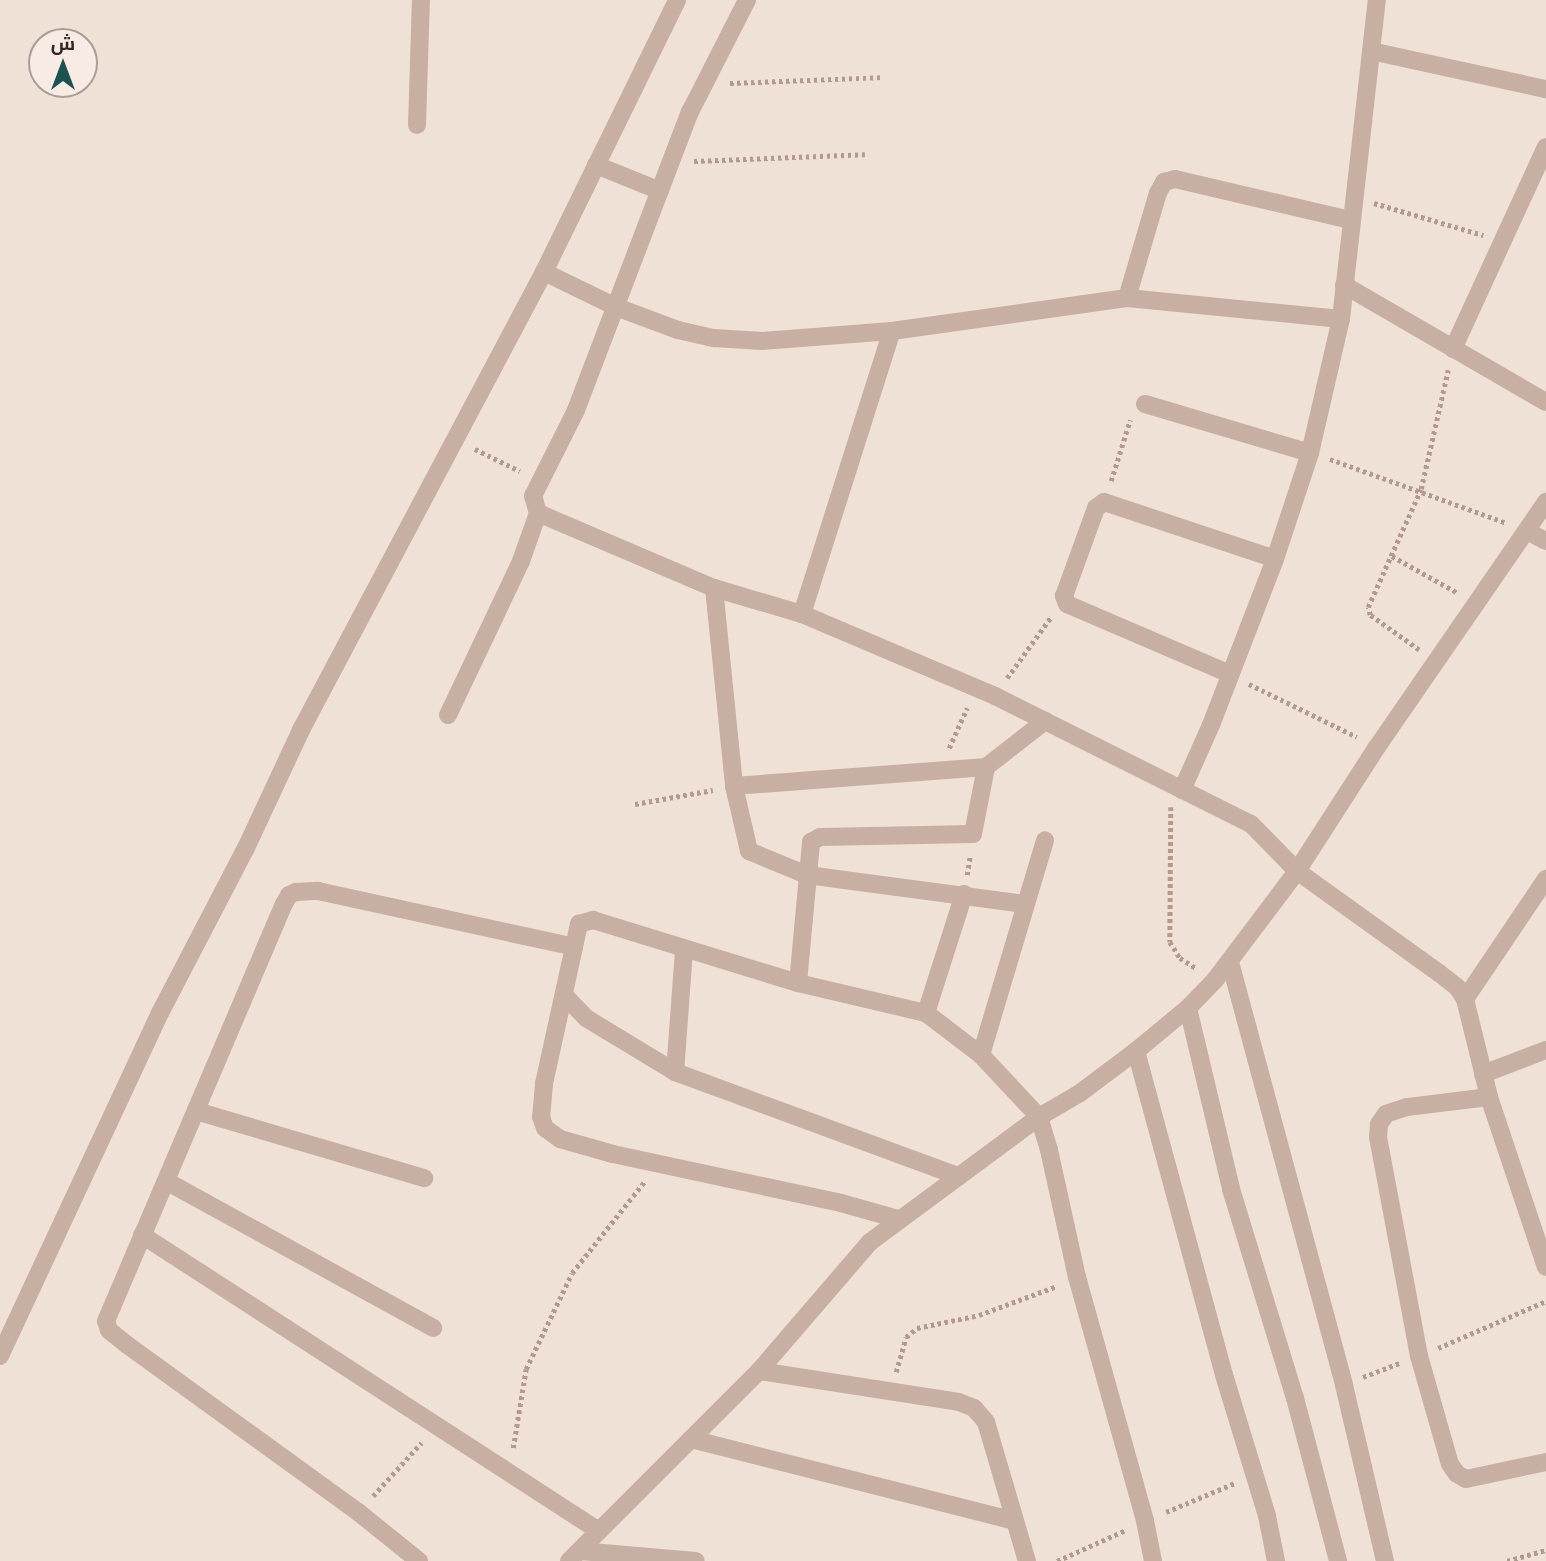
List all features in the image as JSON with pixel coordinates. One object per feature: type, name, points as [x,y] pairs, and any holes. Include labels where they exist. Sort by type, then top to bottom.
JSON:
[{"type":"street","points":[[417,125],[421,0]]},
{"type":"street","points":[[0,1356],[160,1013],[246,848],[302,727],[453,438],[544,272],[677,0]]},
{"type":"street","points":[[448,715],[521,561],[538,513],[533,496],[576,410],[670,162],[747,0]]},
{"type":"street","points":[[1177,787],[1230,674],[1275,559],[1310,453],[1341,319],[1352,197],[1377,0]]},
{"type":"street","points":[[1371,51],[1546,89]]},
{"type":"street","points":[[1452,349],[1546,147]]},
{"type":"street","points":[[596,165],[660,191]]},
{"type":"street","points":[[1127,298],[1158,193],[1164,182],[1175,179],[1350,220]]},
{"type":"street","points":[[544,272],[616,307],[678,330],[714,338],[762,341],[892,331],[1127,298],[1341,319]]},
{"type":"street","points":[[1344,285],[1546,402]]},
{"type":"street","points":[[802,614],[892,331]]},
{"type":"street","points":[[1145,404],[1310,453]]},
{"type":"street","points":[[1230,674],[1070,607],[1064,600],[1096,508],[1104,502],[1275,559]]},
{"type":"street","points":[[574,1556],[759,1371],[849,1264],[898,1219],[1136,1051],[1188,1009],[1215,980],[1297,872],[1377,747],[1546,502]]},
{"type":"street","points":[[538,513],[714,588],[802,614],[995,696],[1251,824],[1297,872],[1439,973],[1457,987],[1465,999],[1489,1097],[1546,1267]]},
{"type":"street","points":[[1528,531],[1546,541]]},
{"type":"street","points":[[714,588],[734,786],[748,851],[807,875],[1026,904]]},
{"type":"street","points":[[734,786],[986,768],[1045,721]]},
{"type":"street","points":[[798,983],[811,842],[820,837],[973,834],[986,768]]},
{"type":"street","points":[[981,1055],[1045,840]]},
{"type":"street","points":[[1465,999],[1546,880]]},
{"type":"street","points":[[419,1561],[358,1512],[109,1330],[107,1316],[289,895],[318,891],[574,947]]},
{"type":"street","points":[[926,1013],[964,894]]},
{"type":"street","points":[[898,1219],[841,1203],[658,1164],[560,1139],[545,1128],[541,1117],[544,1084],[579,924],[593,920],[798,983],[926,1013],[981,1055],[1039,1117],[1049,1150],[1077,1277],[1145,1521],[1153,1561]]},
{"type":"street","points":[[675,1072],[684,950]]},
{"type":"street","points":[[1230,962],[1344,1385],[1385,1561]]},
{"type":"street","points":[[564,995],[586,1018],[675,1072],[958,1176]]},
{"type":"street","points":[[1188,1009],[1231,1189],[1296,1398],[1338,1561]]},
{"type":"street","points":[[1483,1074],[1546,1050]]},
{"type":"street","points":[[1136,1051],[1224,1375],[1255,1475],[1276,1561]]},
{"type":"street","points":[[1489,1097],[1407,1107],[1386,1114],[1379,1124],[1378,1137],[1419,1356],[1450,1464],[1457,1474],[1466,1479],[1485,1478],[1546,1462]]},
{"type":"street","points":[[195,1111],[424,1178]]},
{"type":"street","points":[[166,1181],[433,1328]]},
{"type":"street","points":[[142,1235],[435,1427],[600,1531]]},
{"type":"street","points":[[759,1371],[959,1402],[974,1408],[986,1422],[1027,1561]]},
{"type":"street","points":[[691,1439],[1015,1521]]},
{"type":"street","points":[[574,1556],[696,1561]]},
{"type":"path","points":[[705,84],[883,77]]},
{"type":"path","points":[[670,162],[865,154]]},
{"type":"path","points":[[1352,197],[1501,240]]},
{"type":"path","points":[[1435,662],[1370,615],[1368,601],[1392,556],[1420,489],[1452,349]]},
{"type":"path","points":[[1104,502],[1133,411],[1145,404]]},
{"type":"path","points":[[453,438],[540,481]]},
{"type":"path","points":[[1310,453],[1420,489],[1528,531]]},
{"type":"path","points":[[1392,556],[1477,603]]},
{"type":"path","points":[[995,696],[1064,600]]},
{"type":"path","points":[[1230,674],[1377,747]]},
{"type":"path","points":[[938,771],[976,688]]},
{"type":"path","points":[[635,804],[734,786]]},
{"type":"path","points":[[1177,787],[1170,942],[1180,958],[1215,980]]},
{"type":"path","points":[[964,894],[973,834]]},
{"type":"path","points":[[509,1472],[526,1369],[572,1273],[658,1164]]},
{"type":"path","points":[[891,1392],[910,1332],[996,1310],[1077,1277]]},
{"type":"path","points":[[1344,1385],[1546,1301]]},
{"type":"path","points":[[358,1512],[435,1427]]},
{"type":"path","points":[[1057,1561],[1255,1475]]},
{"type":"path","points":[[1507,1561],[1546,1550]]}]
